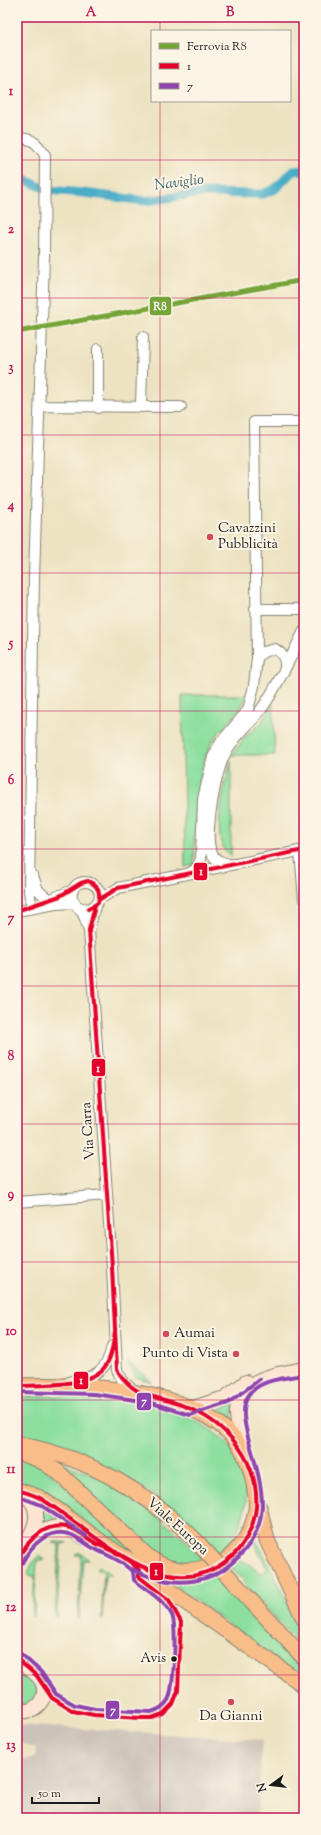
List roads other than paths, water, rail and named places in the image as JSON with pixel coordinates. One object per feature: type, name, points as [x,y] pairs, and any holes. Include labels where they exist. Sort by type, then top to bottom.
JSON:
[{"type":"main road","name":"Viale Europa","points":[[17,1386],[43,1385],[95,1388],[137,1393],[170,1401],[190,1409],[207,1417],[226,1430],[235,1440],[248,1463],[257,1499],[254,1519],[248,1535],[239,1550],[226,1561]]},
{"type":"main road","name":"Viale Europa","points":[[17,1444],[63,1456],[116,1479],[164,1512],[198,1543],[304,1658]]},
{"type":"main road","name":"Viale Europa","points":[[17,1452],[40,1460],[58,1472],[145,1554],[159,1564],[184,1570],[210,1568],[193,1576],[172,1575],[152,1571],[128,1559],[49,1504],[19,1490]]},
{"type":"main road","points":[[257,1499],[266,1540],[304,1619]]},
{"type":"main road","points":[[128,1559],[139,1570],[304,1685]]},
{"type":"street","points":[[17,138],[26,138],[37,144],[45,155],[40,406],[34,578],[29,891],[32,907]]},
{"type":"street","points":[[141,407],[143,337]]},
{"type":"street","points":[[98,349],[98,408]]},
{"type":"street","points":[[40,406],[98,408],[181,407]]},
{"type":"street","points":[[190,873],[196,869],[200,861],[203,799],[211,763],[221,742],[248,710],[254,686],[257,658],[255,610],[254,422],[304,422]]},
{"type":"street","points":[[255,610],[304,609]]},
{"type":"street","points":[[234,864],[224,863],[216,858],[212,853],[210,846],[211,815],[218,774],[228,748],[260,711],[304,631]]},
{"type":"street","points":[[257,658],[263,652],[275,649],[284,659],[285,667]]},
{"type":"street","points":[[32,907],[73,890],[79,883],[91,882],[97,886],[118,888],[302,850],[304,898]]},
{"type":"street","points":[[30,854],[35,886],[42,895],[49,900]]},
{"type":"street","points":[[97,886],[97,902]]},
{"type":"street","points":[[18,910],[32,907],[76,904],[86,909],[118,888]]},
{"type":"street","points":[[73,890],[72,896],[76,904]]},
{"type":"street","name":"Via Carra","points":[[89,930],[97,902]]},
{"type":"street","name":"Via Carra","points":[[76,904],[83,914],[89,930],[116,1330],[117,1370],[123,1381],[137,1393]]},
{"type":"street","points":[[17,1202],[107,1195]]},
{"type":"street","name":"Via Carra","points":[[43,1385],[69,1382],[95,1375],[104,1368],[110,1356],[116,1330]]},
{"type":"street","points":[[190,1409],[226,1398],[254,1375],[264,1370],[304,1362]]},
{"type":"street","points":[[248,1463],[238,1422],[238,1405],[242,1395],[248,1387],[262,1378],[304,1369]]},
{"type":"street","points":[[17,1560],[30,1539],[35,1524],[32,1502],[19,1490]]},
{"type":"street","points":[[30,1539],[52,1527],[70,1528],[85,1538],[128,1559]]},
{"type":"street","points":[[17,1660],[34,1673],[40,1679],[43,1686],[43,1698],[34,1709],[28,1712],[18,1712]]},
{"type":"street","points":[[17,1670],[24,1670],[34,1673]]},
{"type":"waterway","name":"Naviglio","points":[[48,190],[146,201],[200,193],[263,194],[275,189],[293,171],[304,170]]},
{"type":"waterway","name":"Naviglio","points":[[17,176],[41,187]]},
{"type":"rail line","name":"R8","points":[[17,332],[304,280]]},
{"type":"place","name":"Cavazzini Pubblicità","points":[[210,537]]},
{"type":"place","name":"Aumai","points":[[166,1334]]},
{"type":"place","name":"Punto di Vista","points":[[236,1354]]},
{"type":"place","name":"Avis","points":[[174,1659]]},
{"type":"place","name":"Da Gianni","points":[[231,1702]]}]
